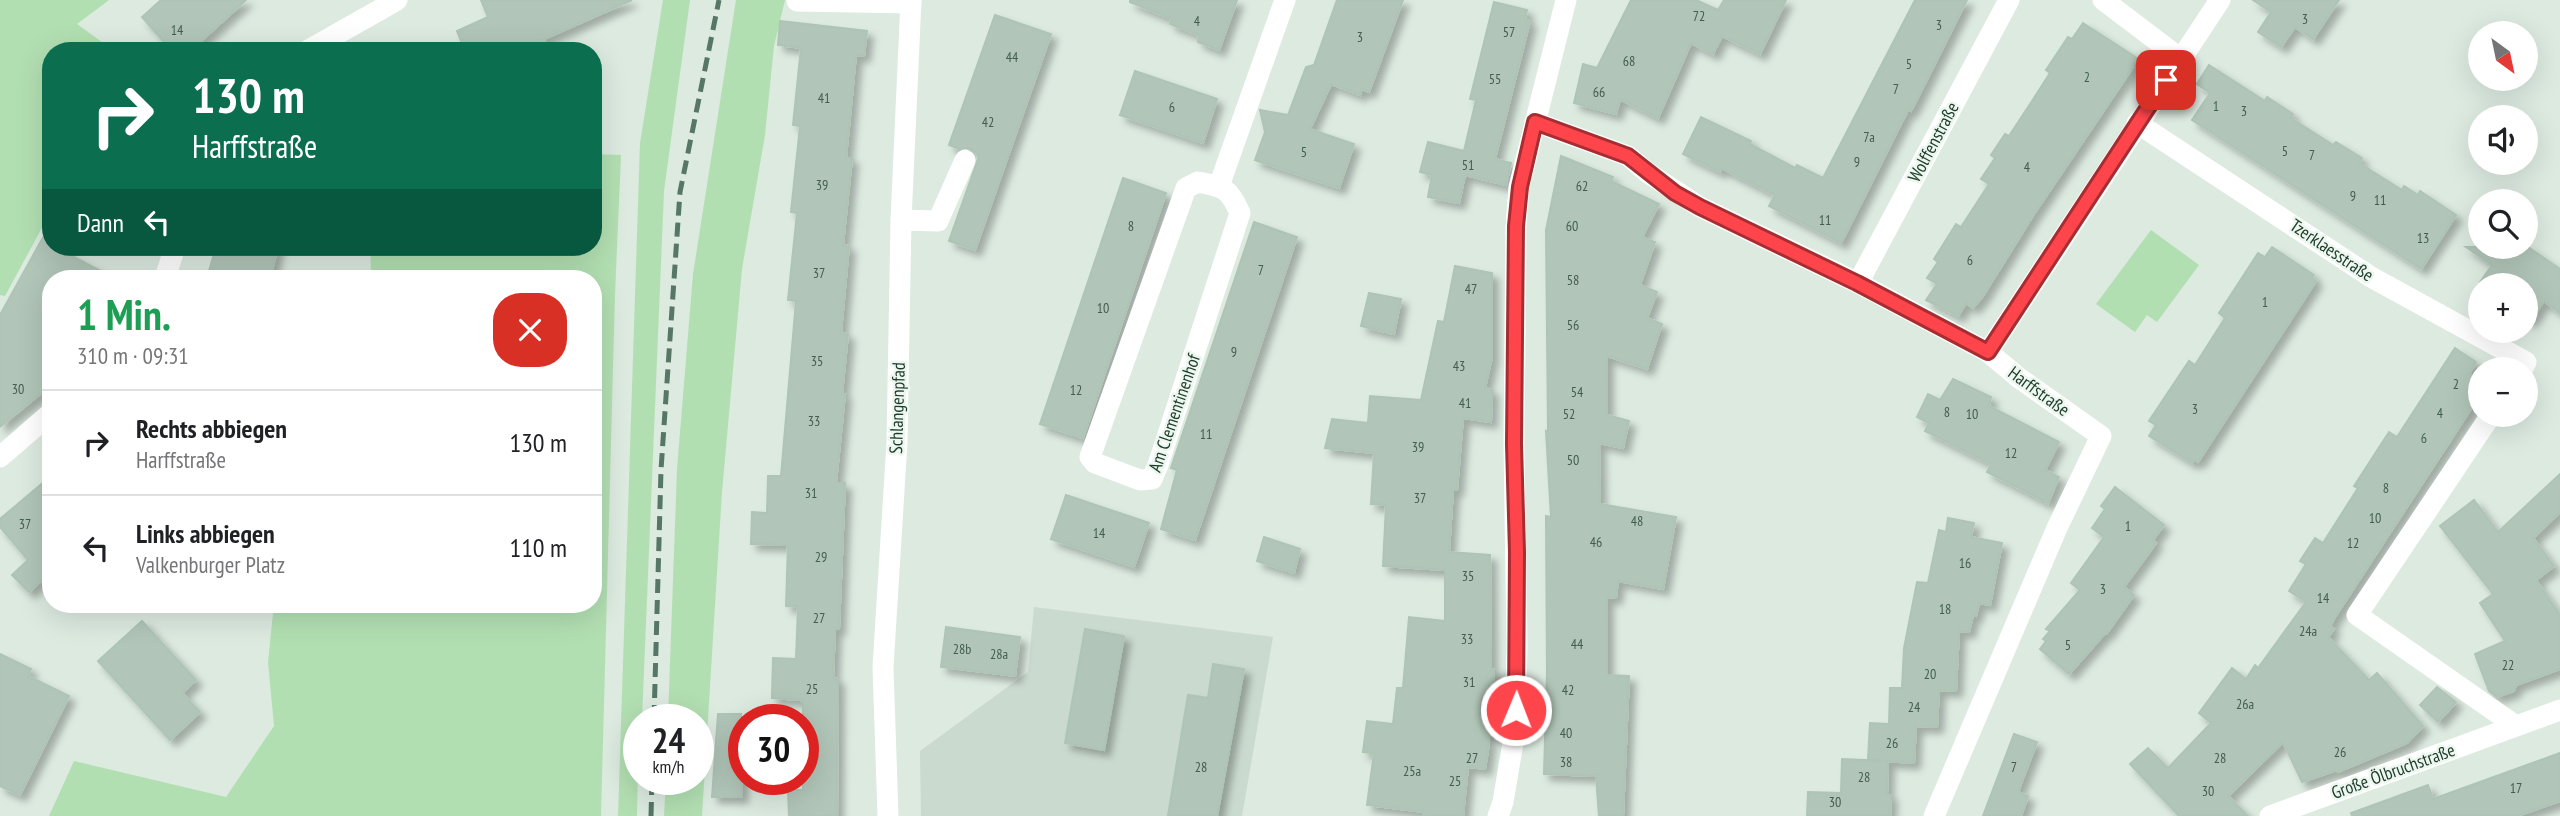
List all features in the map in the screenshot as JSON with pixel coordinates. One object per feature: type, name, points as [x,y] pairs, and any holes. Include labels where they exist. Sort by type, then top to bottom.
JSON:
[{"type":"street","points":[[323,42],[397,0]]},
{"type":"street","points":[[1219,186],[1285,0]]},
{"type":"street","points":[[1497,816],[1503,802],[1516,731],[1516,226],[1520,187],[1566,0]]},
{"type":"street","name":"Wolffenstraße","points":[[1857,283],[2009,0]]},
{"type":"street","points":[[2103,0],[2181,59]]},
{"type":"street","points":[[1988,352],[2220,0]]},
{"type":"street","points":[[797,1],[911,1]]},
{"type":"street","name":"Schlangenpfad","points":[[888,816],[883,667],[897,442],[901,220],[911,1]]},
{"type":"street","name":"Harffstraße","points":[[1535,122],[1628,156],[1657,180],[1700,207],[1857,283],[1988,352],[2101,436],[2057,528],[1934,816]]},
{"type":"street","name":"Tzerklaesstraße","points":[[2137,123],[2371,277],[2517,357]]},
{"type":"street","points":[[901,220],[938,221],[965,160]]},
{"type":"street","name":"Am Clementinenhof","points":[[1198,181],[1219,186],[1232,194],[1240,213],[1158,465],[1152,479],[1140,480],[1095,463],[1090,457],[1186,188],[1198,181]]},
{"type":"street","points":[[0,457],[42,421]]},
{"type":"street","points":[[2483,427],[2357,615],[2516,726]]},
{"type":"street","name":"Große Ölbruchstraße","points":[[2270,816],[2560,710]]},
{"type":"shaded area","points":[[1034,607],[1273,637],[1242,816],[921,816],[920,751],[1028,672]]},
{"type":"green space","points":[[0,0],[109,0],[77,24],[102,42],[42,42],[42,228],[5,296],[0,295]]},
{"type":"green space","points":[[663,0],[690,0],[664,191],[643,704],[623,704],[623,795],[637,795],[637,816],[618,816],[640,143]]},
{"type":"green space","points":[[736,0],[785,0],[774,46],[765,135],[742,269],[722,492],[709,704],[669,704],[677,469],[693,274]]},
{"type":"green space","points":[[602,154],[621,155],[601,816],[49,816],[74,761],[226,797],[274,726],[268,662],[273,613],[602,613],[602,270],[371,270],[370,256],[602,256]]},
{"type":"green space","points":[[2151,230],[2199,265],[2157,322],[2147,315],[2135,332],[2096,304]]},
{"type":"green space","points":[[665,795],[703,795],[702,816],[664,816]]},
{"type":"building","points":[[161,0],[246,0],[200,42],[164,42],[142,17]]},
{"type":"building","points":[[481,0],[632,0],[544,39],[545,42],[461,42],[457,31],[488,17]]},
{"type":"building","points":[[1130,0],[1237,0],[1219,50],[1198,42],[1199,35],[1170,24],[1172,19]]},
{"type":"building","points":[[1337,0],[1403,0],[1369,92],[1362,89],[1360,95],[1331,84],[1310,129],[1354,144],[1339,188],[1255,160],[1265,132],[1260,110],[1288,115],[1306,67],[1314,65]]},
{"type":"building","points":[[1631,0],[1696,0],[1718,10],[1724,0],[1786,0],[1760,54],[1722,36],[1713,54],[1691,43],[1658,118],[1620,99],[1616,114],[1574,103],[1583,64],[1597,68]]},
{"type":"building","points":[[1915,0],[1967,0],[1841,243],[1769,206],[1775,195],[1722,168],[1720,172],[1683,154],[1701,117],[1751,141],[1750,144],[1795,168],[1797,165],[1823,178]]},
{"type":"building","points":[[2253,0],[2339,0],[2313,39],[2295,27],[2281,47],[2258,32],[2271,12]]},
{"type":"building","points":[[1494,2],[1527,10],[1525,20],[1530,21],[1495,159],[1511,163],[1506,185],[1465,175],[1459,203],[1428,197],[1432,175],[1420,172],[1428,142],[1464,151],[1476,100],[1470,99]]},
{"type":"building","points":[[995,15],[1051,34],[975,250],[949,241],[979,156],[970,148],[959,149],[949,145]]},
{"type":"building","points":[[780,21],[867,31],[864,56],[856,55],[846,158],[852,158],[843,245],[849,246],[841,333],[848,334],[836,483],[845,483],[839,629],[835,629],[833,678],[838,679],[837,816],[789,816],[788,795],[819,795],[819,704],[772,698],[773,658],[796,659],[798,607],[786,606],[788,545],[751,544],[752,512],[767,513],[768,476],[781,476],[796,301],[788,300],[797,213],[791,212],[800,126],[793,125],[801,48],[778,45]]},
{"type":"building","points":[[2083,23],[2137,58],[1983,296],[1973,308],[1966,303],[1958,316],[1926,300],[1937,284],[1927,278],[1938,262],[1934,259],[1956,224],[1961,227],[1989,184],[1981,179],[1995,158],[1991,155],[2005,134],[2009,136],[2032,101],[2050,73],[2046,70],[2068,37],[2072,39]]},
{"type":"building","points":[[2209,65],[2265,101],[2267,97],[2281,106],[2293,114],[2291,118],[2333,145],[2336,142],[2362,158],[2359,163],[2402,190],[2404,186],[2418,195],[2420,191],[2456,215],[2421,269],[2192,120],[2210,93],[2197,84]]},
{"type":"building","points":[[1135,71],[1217,99],[1203,143],[1120,115]]},
{"type":"building","points":[[1561,156],[1613,177],[1611,181],[1659,204],[1642,237],[1655,242],[1640,285],[1657,292],[1647,318],[1662,324],[1647,369],[1607,356],[1607,415],[1629,421],[1623,448],[1599,443],[1600,504],[1676,517],[1663,589],[1618,581],[1616,598],[1607,597],[1607,675],[1629,676],[1623,816],[1599,816],[1596,776],[1544,774],[1547,672],[1546,516],[1551,517],[1546,431],[1548,432],[1546,230]]},
{"type":"building","points":[[1123,178],[1166,193],[1083,438],[1040,424]]},
{"type":"building","points":[[1254,222],[1297,237],[1195,540],[1161,529],[1177,470],[1171,468]]},
{"type":"building","points":[[42,239],[42,256],[72,256],[99,270],[42,270],[42,392],[0,427],[0,315]]},
{"type":"building","points":[[2272,247],[2314,275],[2312,278],[2316,281],[2198,462],[2194,460],[2192,463],[2149,436],[2156,425],[2149,421],[2189,361],[2195,365],[2225,318],[2219,313],[2258,253],[2265,257]]},
{"type":"building","points":[[2538,254],[2560,269],[2560,313],[2544,301],[2538,310],[2538,273],[2486,273],[2492,265],[2483,259],[2538,259]]},
{"type":"building","points":[[213,256],[276,256],[272,270],[209,270]]},
{"type":"building","points":[[1455,266],[1492,273],[1492,357],[1485,388],[1492,390],[1491,422],[1463,418],[1457,490],[1453,490],[1449,552],[1490,555],[1491,669],[1494,669],[1485,769],[1468,767],[1463,816],[1423,816],[1424,812],[1367,805],[1374,753],[1363,752],[1367,721],[1393,724],[1397,688],[1403,688],[1409,617],[1445,621],[1445,570],[1383,566],[1386,505],[1371,504],[1374,453],[1325,448],[1332,419],[1368,423],[1370,396],[1421,400],[1438,321],[1444,322]]},
{"type":"building","points":[[1369,293],[1401,299],[1394,334],[1361,326]]},
{"type":"building","points":[[2455,348],[2468,357],[2468,413],[2335,617],[2330,626],[2334,629],[2328,637],[2369,680],[2377,673],[2423,726],[2407,743],[2338,772],[2337,770],[2302,782],[2283,742],[2228,796],[2248,816],[2179,816],[2130,764],[2148,748],[2168,768],[2211,723],[2199,713],[2232,668],[2246,679],[2255,665],[2258,668],[2306,602],[2289,591],[2306,564],[2300,561],[2315,538],[2323,543],[2358,488],[2354,486],[2389,432],[2397,437]]},
{"type":"building","points":[[1953,379],[1991,397],[1989,406],[2059,442],[2045,470],[2059,477],[2048,503],[1987,472],[1991,464],[1925,431],[1929,423],[1917,417],[1928,394],[1940,400]]},
{"type":"building","points":[[2560,474],[2560,512],[2533,538],[2554,566],[2536,580],[2560,615],[2560,669],[2516,685],[2514,691],[2497,697],[2489,691],[2475,654],[2505,641],[2480,603],[2493,594],[2440,526],[2474,500],[2498,532]]},
{"type":"building","points":[[42,484],[42,580],[29,592],[12,575],[28,560],[0,527],[0,519]]},
{"type":"building","points":[[2115,487],[2164,525],[2153,540],[2156,543],[2124,587],[2134,595],[2107,633],[2069,674],[2040,649],[2046,641],[2043,639],[2050,631],[2046,629],[2080,590],[2071,583],[2104,537],[2092,528],[2105,509],[2101,506]]},
{"type":"building","points":[[1066,495],[1149,523],[1134,567],[1051,539]]},
{"type":"building","points":[[1948,518],[1974,523],[1971,537],[2002,543],[1990,605],[1979,603],[1969,632],[1959,631],[1956,691],[1939,690],[1937,727],[1916,726],[1914,763],[1868,760],[1870,723],[1889,724],[1890,688],[1902,688],[1904,648],[1917,582],[1928,583],[1939,530],[1946,532]]},
{"type":"building","points":[[1264,537],[1300,549],[1294,573],[1257,561]]},
{"type":"building","points":[[142,621],[196,680],[182,693],[200,712],[170,740],[98,661]]},
{"type":"building","points":[[946,627],[1020,637],[1015,676],[941,667]]},
{"type":"building","points":[[1085,629],[1124,636],[1104,750],[1065,743]]},
{"type":"building","points":[[0,654],[31,669],[28,676],[69,696],[20,795],[0,786]]},
{"type":"building","points":[[1213,664],[1244,669],[1217,816],[1168,816],[1188,695],[1208,698]]},
{"type":"building","points":[[2437,687],[2456,702],[2438,722],[2420,705]]},
{"type":"building","points":[[718,714],[728,714],[728,795],[742,797],[712,797]]},
{"type":"building","points":[[2014,734],[2037,742],[2018,792],[2028,796],[2021,816],[1983,816]]},
{"type":"building","points":[[2560,753],[2560,801],[2517,816],[2352,816],[2351,813],[2428,785],[2433,799]]},
{"type":"building","points":[[1842,759],[1888,761],[1887,795],[1891,795],[1890,816],[1807,816],[1808,792],[1841,793]]},
{"type":"railway","points":[[654,704],[661,470],[680,192],[719,0]]},
{"type":"railway","points":[[651,816],[652,795]]},
{"type":"route","points":[[1516,710],[1516,226],[1520,187],[1535,122],[1628,156],[1675,193],[1700,207],[1857,283],[1988,352],[2166,80]]}]
